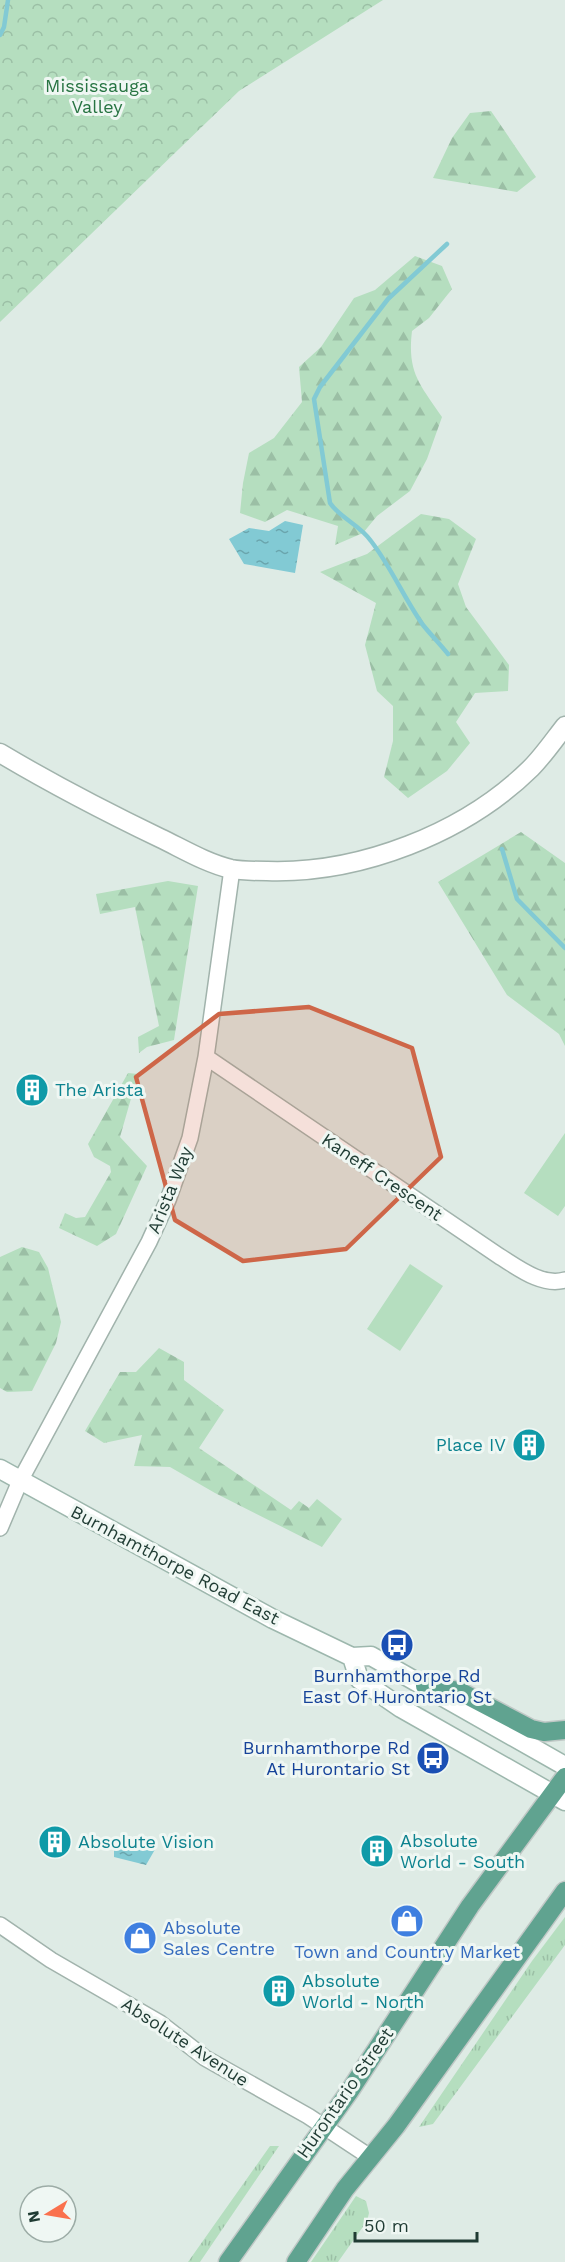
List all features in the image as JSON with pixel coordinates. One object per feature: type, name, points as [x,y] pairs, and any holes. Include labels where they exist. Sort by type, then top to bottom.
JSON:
[{"type":"main road","points":[[0,753],[144,831],[211,863],[232,869],[289,872],[347,864],[409,845],[458,821],[504,790],[531,768],[565,726]]},
{"type":"main road","name":"Burnhamthorpe Road East","points":[[0,1469],[273,1619],[352,1657],[371,1656],[565,1766]]},
{"type":"main road","points":[[352,1657],[359,1679],[401,1708],[559,1797]]},
{"type":"main road","points":[[425,1686],[459,1691],[531,1729],[544,1732],[565,1730]]},
{"type":"main road","name":"Hurontario Street","points":[[228,2262],[323,2126],[350,2092],[470,1906],[559,1797],[565,1777]]},
{"type":"main road","points":[[296,2262],[345,2189],[396,2126],[565,1891]]},
{"type":"street","name":"Arista Way","points":[[20,1481],[149,1242],[168,1200],[190,1138],[206,1057],[232,869]]},
{"type":"street","name":"Kaneff Crescent","points":[[206,1057],[499,1256],[537,1278],[561,1282],[565,1280]]},
{"type":"street","points":[[0,1528],[20,1481]]},
{"type":"street","name":"Absolute Avenue","points":[[0,1925],[51,1960],[159,2023],[205,2058],[323,2126],[370,2157]]},
{"type":"highlighted area","points":[[309,1007],[412,1048],[441,1157],[346,1249],[243,1261],[175,1220],[136,1077],[219,1014]]},
{"type":"green space","name":"Mississauga Valley","points":[[0,0],[383,0],[239,91],[0,322]]},
{"type":"green space","points":[[491,111],[536,177],[517,192],[433,178],[452,138],[470,113]]},
{"type":"green space","points":[[415,256],[442,266],[452,289],[429,318],[412,331],[413,368],[442,417],[427,459],[410,491],[377,516],[363,533],[335,545],[338,526],[287,510],[265,522],[240,513],[249,453],[274,438],[302,402],[299,367],[321,347],[354,298],[375,290]]},
{"type":"green space","points":[[421,514],[449,519],[476,539],[458,584],[466,607],[509,665],[508,691],[475,693],[456,722],[470,743],[447,771],[408,798],[384,777],[393,741],[393,706],[377,691],[365,645],[376,603],[320,572],[367,554]]},
{"type":"green space","points":[[521,832],[565,863],[565,1046],[559,1034],[507,995],[438,882]]},
{"type":"green space","points":[[168,881],[198,886],[174,1040],[147,1047],[139,1053],[138,1037],[159,1026],[135,907],[100,914],[96,894]]},
{"type":"green space","points":[[128,1073],[138,1074],[120,1137],[147,1166],[116,1234],[97,1246],[59,1228],[65,1213],[76,1218],[85,1217],[111,1172],[110,1166],[94,1157],[88,1144]]},
{"type":"green space","points":[[565,1133],[565,1206],[558,1216],[524,1193]]},
{"type":"green space","points":[[22,1247],[39,1252],[48,1268],[61,1322],[56,1343],[32,1391],[7,1392],[0,1388],[0,1257]]},
{"type":"green space","points":[[410,1264],[443,1286],[400,1351],[367,1329]]},
{"type":"green space","points":[[159,1348],[184,1362],[184,1380],[224,1410],[199,1448],[291,1510],[299,1501],[309,1508],[317,1499],[342,1519],[322,1547],[215,1493],[170,1467],[134,1466],[142,1435],[104,1443],[85,1431],[120,1372],[136,1372]]},
{"type":"green space","points":[[565,1917],[565,1945],[433,2124],[419,2127],[532,1961]]},
{"type":"green space","points":[[270,2146],[279,2146],[200,2262],[188,2262]]},
{"type":"green space","points":[[356,2196],[366,2201],[369,2213],[367,2221],[338,2262],[311,2262]]},
{"type":"water","points":[[285,521],[303,525],[295,573],[244,564],[229,539],[249,528],[269,531]]},
{"type":"water","points":[[133,1844],[157,1846],[146,1865],[114,1857],[114,1846]]},
{"type":"waterway","points":[[0,35],[4,27],[8,0]]},
{"type":"waterway","points":[[447,244],[388,299],[320,387],[314,399],[330,503],[371,541],[423,625],[448,654]]},
{"type":"waterway","points":[[502,849],[517,899],[565,948]]},
{"type":"place","name":"The Arista","points":[[32,1090]]},
{"type":"place","name":"Place IV","points":[[529,1445]]},
{"type":"place","name":"Burnhamthorpe Rd East Of Hurontario St","points":[[397,1645]]},
{"type":"place","name":"Burnhamthorpe Rd At Hurontario St","points":[[433,1758]]},
{"type":"place","name":"Absolute Vision","points":[[55,1842]]},
{"type":"place","name":"Absolute World - South","points":[[377,1851]]},
{"type":"place","name":"Town and Country Market","points":[[407,1921]]},
{"type":"place","name":"Absolute Sales Centre","points":[[140,1938]]},
{"type":"place","name":"Absolute World - North","points":[[279,1991]]}]
